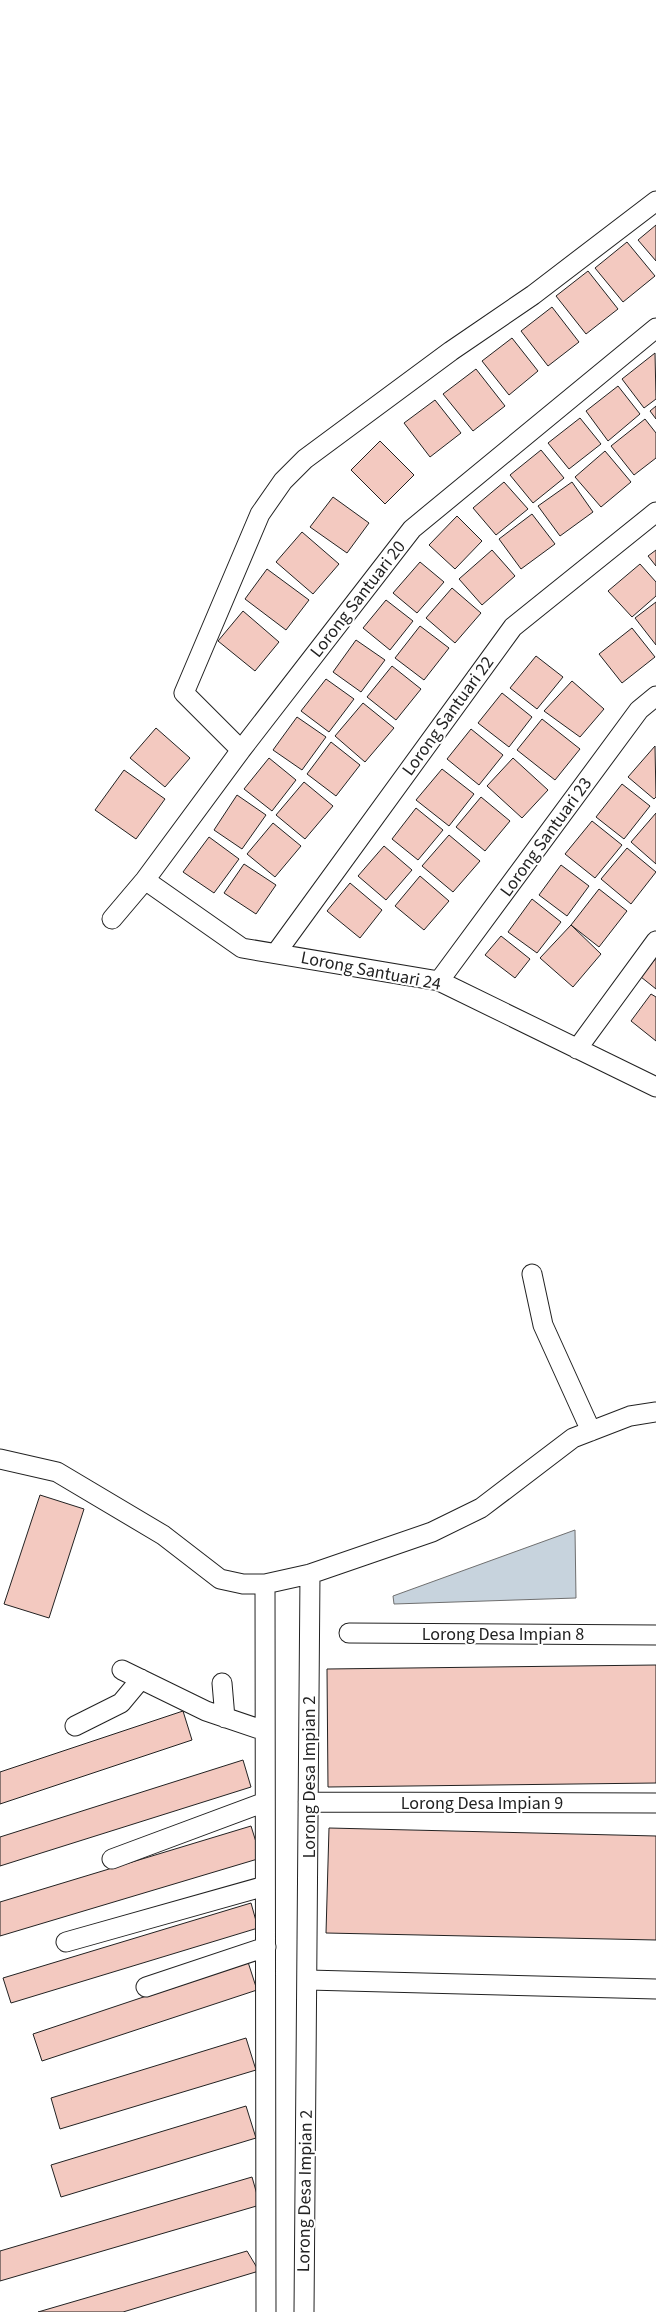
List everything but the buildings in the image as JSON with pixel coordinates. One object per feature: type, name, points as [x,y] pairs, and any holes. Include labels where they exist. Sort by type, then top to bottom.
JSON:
[{"type":"street","points":[[241,750],[184,694],[260,514],[283,481],[312,454],[451,351],[533,294],[656,200]]},
{"type":"street","name":"Lorong Santuari 20","points":[[112,919],[146,880],[241,750],[412,528],[656,328]]},
{"type":"street","name":"Lorong Santuari 22","points":[[276,953],[513,627],[656,512]]},
{"type":"street","name":"Lorong Santuari 23","points":[[439,981],[639,710],[656,696]]},
{"type":"street","name":"Lorong Santuari 24","points":[[146,880],[242,948],[439,981],[656,1086]]},
{"type":"street","points":[[577,1049],[656,941]]},
{"type":"street","points":[[532,1274],[543,1325],[591,1431]]},
{"type":"street","points":[[0,1459],[57,1472],[163,1535],[220,1579],[244,1584],[265,1584],[310,1574],[432,1532],[481,1508],[573,1438],[630,1416],[656,1412]]},
{"type":"street","name":"Lorong Desa Impian 2","points":[[304,2312],[310,1574]]},
{"type":"street","points":[[265,1584],[266,2312]]},
{"type":"street","name":"Lorong Desa Impian 8","points":[[349,1633],[656,1635]]},
{"type":"street","points":[[122,1670],[206,1711],[265,1731]]},
{"type":"street","points":[[75,1726],[122,1703],[141,1679]]},
{"type":"street","points":[[222,1683],[225,1718]]},
{"type":"street","points":[[112,1859],[265,1802]]},
{"type":"street","name":"Lorong Desa Impian 9","points":[[308,1802],[656,1803]]},
{"type":"street","points":[[66,1942],[265,1886]]},
{"type":"street","points":[[146,1987],[266,1947]]},
{"type":"street","points":[[308,1980],[656,1989]]},
{"type":"shaded area","points":[[575,1530],[576,1598],[394,1604],[393,1596]]}]
